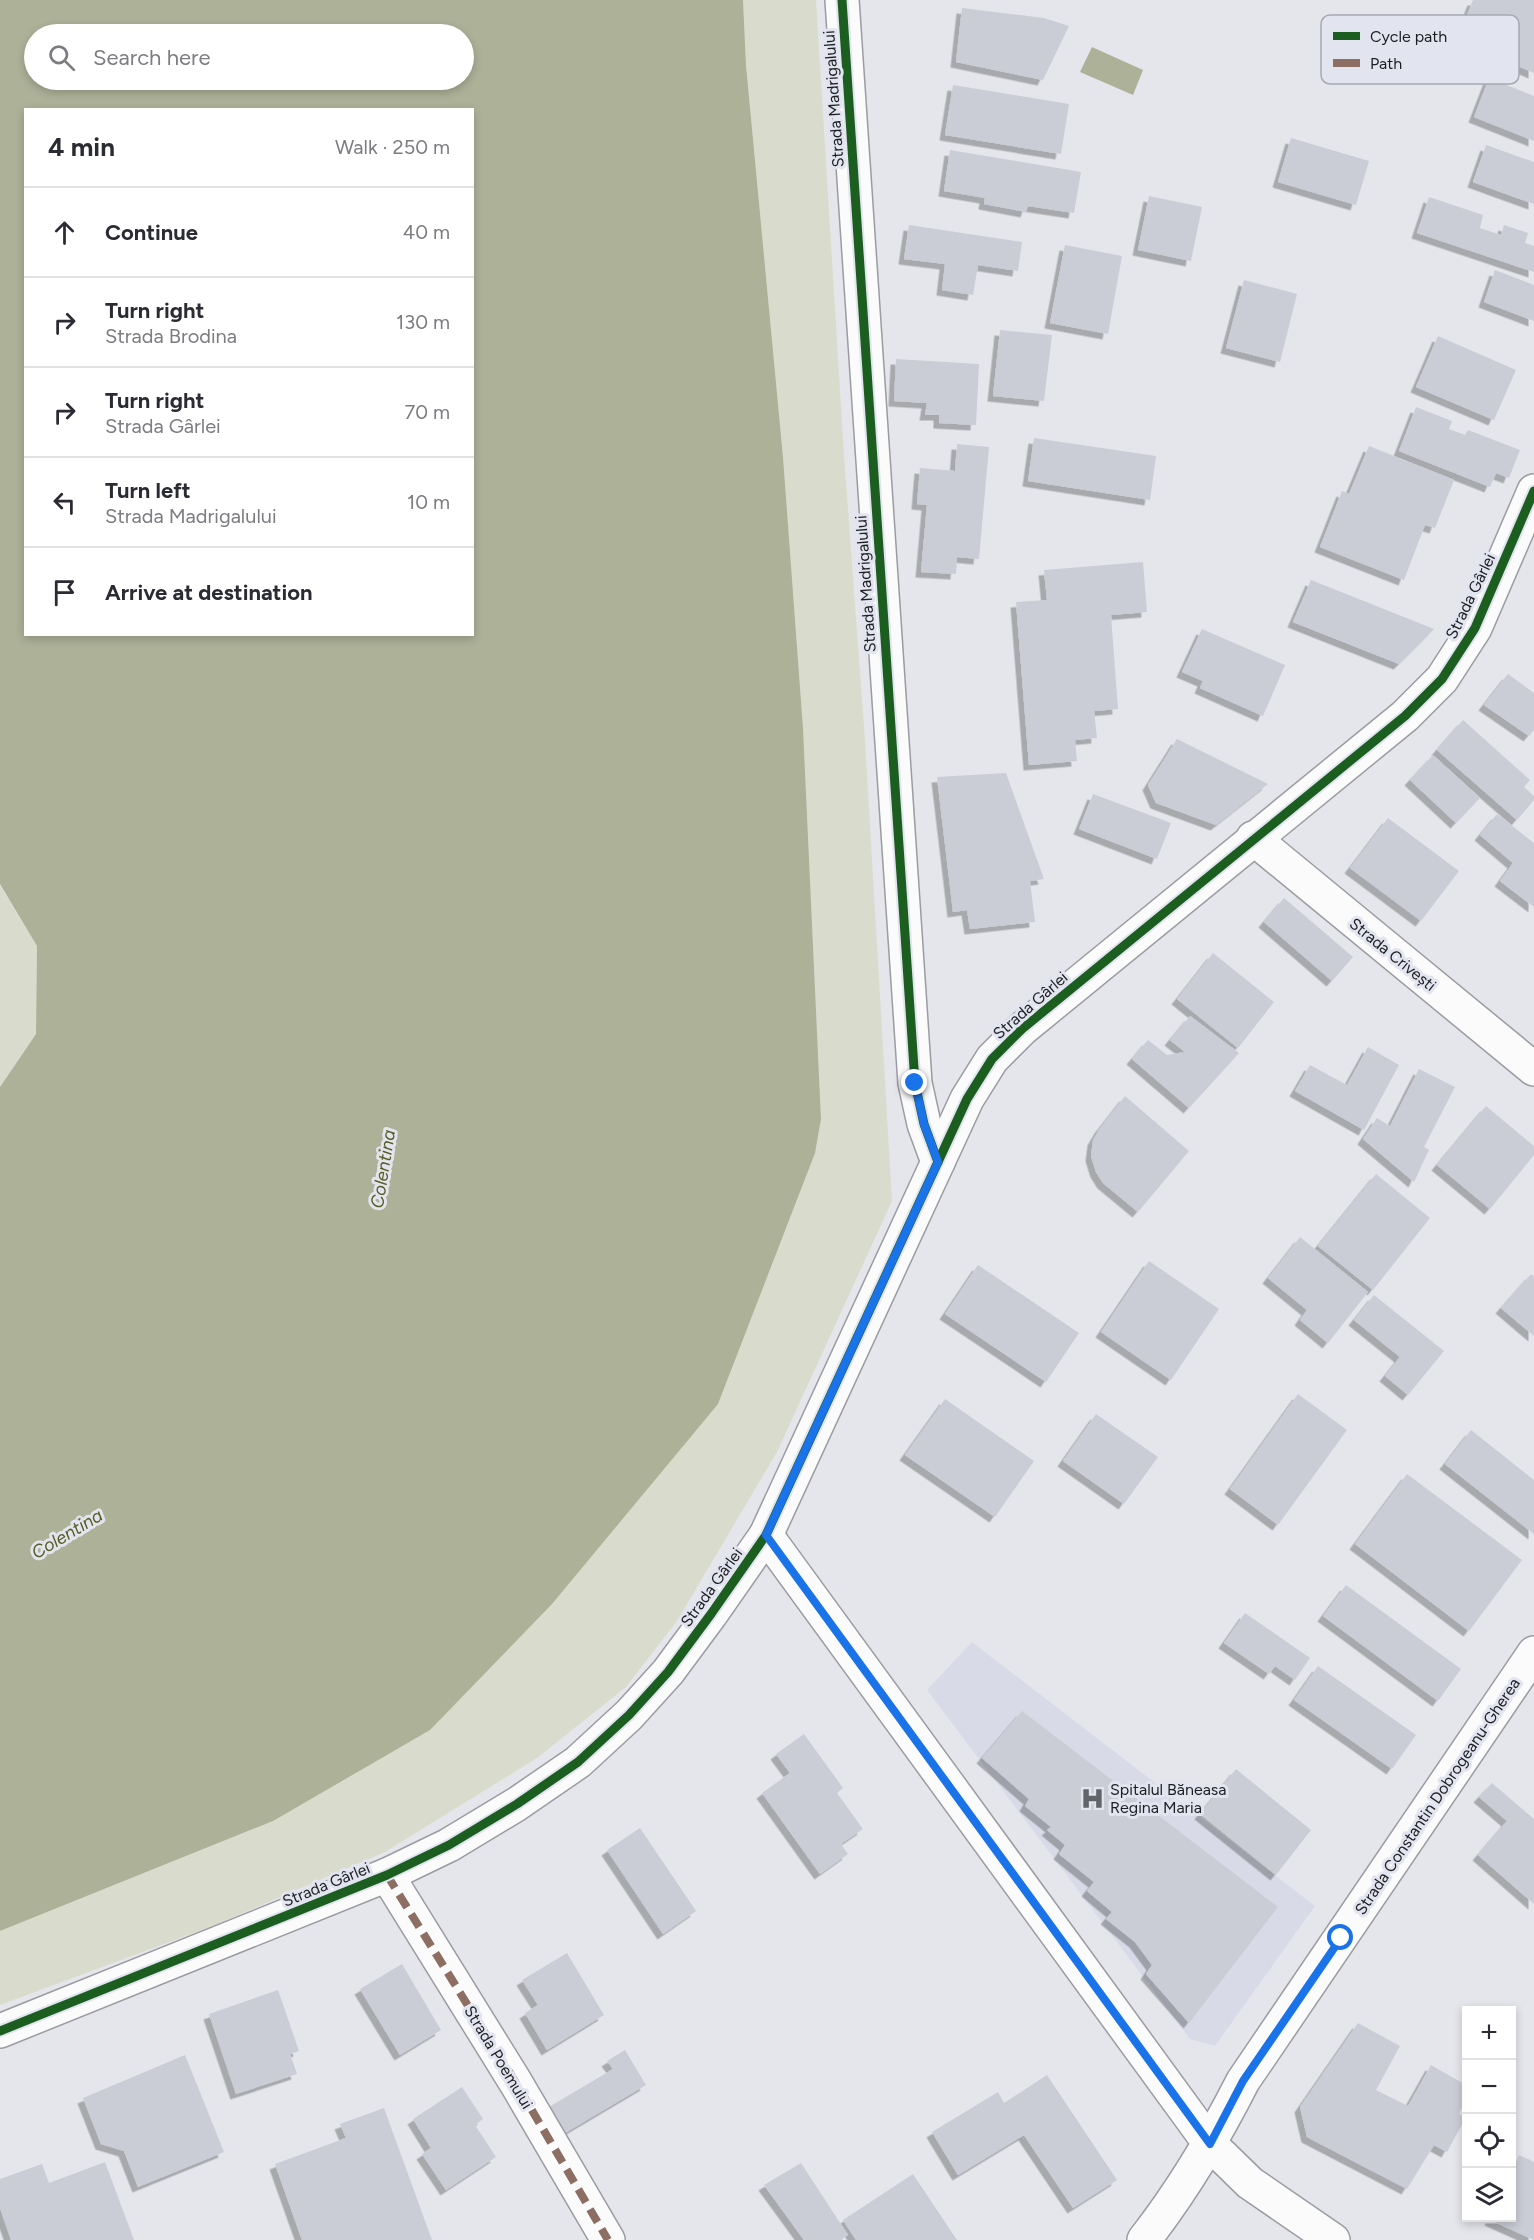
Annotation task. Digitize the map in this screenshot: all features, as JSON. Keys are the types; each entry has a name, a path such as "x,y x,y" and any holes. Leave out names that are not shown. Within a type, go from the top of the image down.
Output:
{"street":[{"name":"Strada Madrigalului","path":"842,0 915,1083 924,1124 938,1162"},
{"name":"Strada Gârlei","path":"0,2031 387,1875 449,1845 507,1810 578,1762 629,1715 668,1672 766,1535 966,1100 992,1059 1022,1029 1405,716 1442,679 1475,628 1534,491"},
{"name":"Strada Crivești","path":"1253,838 1534,1069"},
{"path":"766,1535 1210,2144 1250,2183 1333,2240"},
{"name":"Strada Constantin Dobrogeanu-Gherea","path":"1144,2240 1178,2196 1210,2144 1243,2081 1534,1653"},
{"name":"Strada Poemului","path":"387,1875 516,2083 608,2240"}],"shaded area":[{"path":"743,0 816,0 844,455 865,740 892,1201 777,1452 677,1621 626,1687 537,1758 385,1852 215,1925 0,2005 0,1931 273,1821 821,1119 803,728 783,457 746,65"},
{"path":"0,885 37,946 36,1034 0,1087"},
{"name":"Spitalul Băneasa Regina Maria","path":"972,1642 1315,1906 1215,2046 1190,2039 927,1690"}],"water":[{"name":"Colentina","path":"0,0 743,0 746,65 783,457 803,728 821,1119 815,1153 718,1404 552,1604 430,1730 273,1821 0,1931 0,1087 36,1034 37,946 0,884"},
{"path":"1092,47 1143,70 1133,95 1080,72"}],"building":[{"path":"1473,0 1534,0 1534,73 1519,67 1519,15 1467,15"},
{"path":"962,8 1044,18 1069,26 1043,80 956,62"},
{"path":"1487,84 1504,84 1534,96 1534,141 1474,117"},
{"path":"953,85 1069,104 1061,154 945,135"},
{"path":"1291,138 1369,161 1356,205 1278,182"},
{"path":"1486,145 1534,162 1534,204 1473,182"},
{"path":"950,150 1081,172 1074,213 1028,206 1026,212 984,204 985,198 944,191"},
{"path":"1149,196 1202,207 1191,261 1138,250"},
{"path":"1429,197 1483,215 1480,228 1501,235 1504,225 1528,233 1525,243 1534,246 1534,272 1417,233"},
{"path":"909,225 1022,242 1018,271 978,265 973,295 942,290 945,264 904,259"},
{"path":"1065,245 1122,256 1108,334 1050,323"},
{"path":"1495,270 1534,285 1534,321 1484,302"},
{"path":"1244,280 1297,294 1280,362 1226,348"},
{"path":"1000,330 1052,335 1044,401 993,396"},
{"path":"1438,336 1516,370 1494,420 1416,387"},
{"path":"896,359 979,364 976,425 939,423 939,415 925,415 927,403 894,401"},
{"path":"1416,407 1452,421 1449,429 1465,435 1468,430 1520,450 1509,478 1496,473 1490,487 1399,451"},
{"path":"1034,438 1156,456 1150,500 1028,481"},
{"path":"957,444 989,447 979,559 957,557 956,574 921,572 927,505 917,504 920,468 955,471"},
{"path":"1369,446 1454,480 1435,528 1425,525 1404,580 1320,547 1342,491 1349,494"},
{"path":"1143,562 1147,612 1111,615 1118,709 1094,711 1097,738 1075,740 1077,761 1029,765 1016,602 1047,600 1044,570"},
{"path":"1311,580 1434,629 1399,664 1293,622"},
{"path":"1202,629 1285,665 1263,716 1200,688 1203,681 1182,672"},
{"path":"1508,674 1534,693 1534,730 1529,736 1484,705"},
{"path":"1463,720 1530,780 1524,787 1534,796 1534,800 1517,820 1437,750"},
{"path":"1177,739 1268,784 1216,825 1156,803 1148,785"},
{"path":"1433,755 1480,798 1456,823 1410,780"},
{"path":"1006,773 1044,879 1030,881 1035,922 970,929 967,910 953,912 937,777"},
{"path":"1093,794 1171,823 1157,859 1079,829"},
{"path":"1497,814 1534,843 1534,907 1500,881 1513,863 1480,835"},
{"path":"1388,818 1459,871 1421,921 1350,868"},
{"path":"1284,898 1353,957 1332,981 1264,922"},
{"path":"1213,953 1274,1002 1238,1048 1177,999"},
{"path":"1190,1016 1239,1053 1189,1108 1132,1059 1148,1040 1167,1055 1185,1052 1170,1040"},
{"path":"1368,1047 1399,1065 1364,1130 1295,1091 1310,1065 1347,1085"},
{"path":"1419,1069 1455,1087 1424,1147 1429,1150 1414,1182 1363,1139 1377,1118 1390,1126"},
{"path":"1125,1096 1189,1151 1138,1212 1103,1183 1096,1172 1091,1156 1093,1140"},
{"path":"1486,1106 1534,1146 1534,1155 1490,1209 1437,1165"},
{"path":"1376,1174 1430,1218 1373,1290 1318,1246"},
{"path":"1300,1237 1368,1292 1328,1343 1300,1320 1307,1310 1268,1278"},
{"path":"1149,1261 1219,1309 1171,1380 1101,1332"},
{"path":"978,1265 1079,1333 1046,1382 945,1314"},
{"path":"1531,1274 1534,1277 1534,1336 1501,1308"},
{"path":"1374,1295 1444,1351 1408,1395 1385,1376 1400,1357 1354,1320"},
{"path":"1298,1394 1347,1430 1278,1525 1230,1489"},
{"path":"945,1399 1034,1461 995,1517 905,1455"},
{"path":"1096,1414 1158,1457 1124,1504 1063,1461"},
{"path":"1471,1430 1534,1480 1534,1534 1445,1464"},
{"path":"1407,1474 1522,1560 1469,1631 1355,1544"},
{"path":"1346,1585 1461,1669 1438,1701 1323,1616"},
{"path":"1245,1613 1310,1658 1295,1680 1275,1666 1269,1674 1224,1643"},
{"path":"1318,1666 1416,1735 1392,1769 1294,1700"},
{"name":"Spitalul Băneasa Regina Maria","path":"1022,1711 1278,1907 1189,2023 1146,1974 1152,1965 1135,1942 1106,1919 1112,1912 1087,1891 1094,1882 1059,1854 1065,1845 1047,1830 1051,1827 1025,1806 1029,1799 982,1758"},
{"path":"804,1734 843,1788 837,1793 863,1829 841,1844 848,1854 820,1874 762,1793 790,1773 776,1754"},
{"path":"1236,1769 1311,1830 1276,1875 1200,1814"},
{"path":"1492,1783 1534,1819 1534,1904 1478,1855 1507,1821 1479,1797"},
{"path":"640,1828 696,1911 663,1934 607,1850"},
{"path":"567,1953 604,2015 547,2050 525,2013 538,2005 522,1980"},
{"path":"402,1964 441,2030 400,2055 360,1989"},
{"path":"278,1990 299,2051 290,2054 297,2074 236,2094 209,2014"},
{"path":"1358,2023 1400,2046 1376,2090 1408,2106 1431,2065 1462,2083 1462,2108 1459,2114 1462,2115 1462,2124 1447,2152 1434,2145 1407,2189 1307,2137 1300,2107"},
{"path":"625,2050 646,2085 565,2133 549,2107 613,2069 607,2061"},
{"path":"185,2055 224,2152 138,2187 124,2151 101,2144 83,2098"},
{"path":"1047,2075 1117,2180 1073,2208 1024,2135 958,2175 932,2132 998,2092 1004,2103"},
{"path":"462,2087 483,2119 475,2125 496,2157 446,2190 422,2154 431,2148 413,2119"},
{"path":"384,2108 432,2240 302,2240 275,2164 346,2138 340,2124"},
{"path":"1519,2155 1534,2162 1534,2240 1494,2222 1516,2222 1516,2162"},
{"path":"105,2162 134,2240 11,2240 0,2208 0,2179 42,2164 49,2183"},
{"path":"801,2163 848,2235 840,2240 804,2240 764,2185"},
{"path":"913,2174 957,2240 856,2240 843,2220"}],"marked path":[{"path":"387,1875 516,2083 608,2240"}],"cycle path":[{"path":"842,0 915,1083 924,1124 938,1162"},
{"path":"0,2031 387,1875 449,1845 517,1804 578,1762 629,1715 668,1672 766,1535 967,1099 992,1059 1022,1029 1405,716 1442,679 1475,628 1534,491"}],"place":[{"name":"Spitalul Băneasa Regina Maria","path":"1092,1798"}],"route":[{"path":"915,1083 924,1124 938,1162 766,1535 1210,2144 1243,2081 1341,1938"}]}
